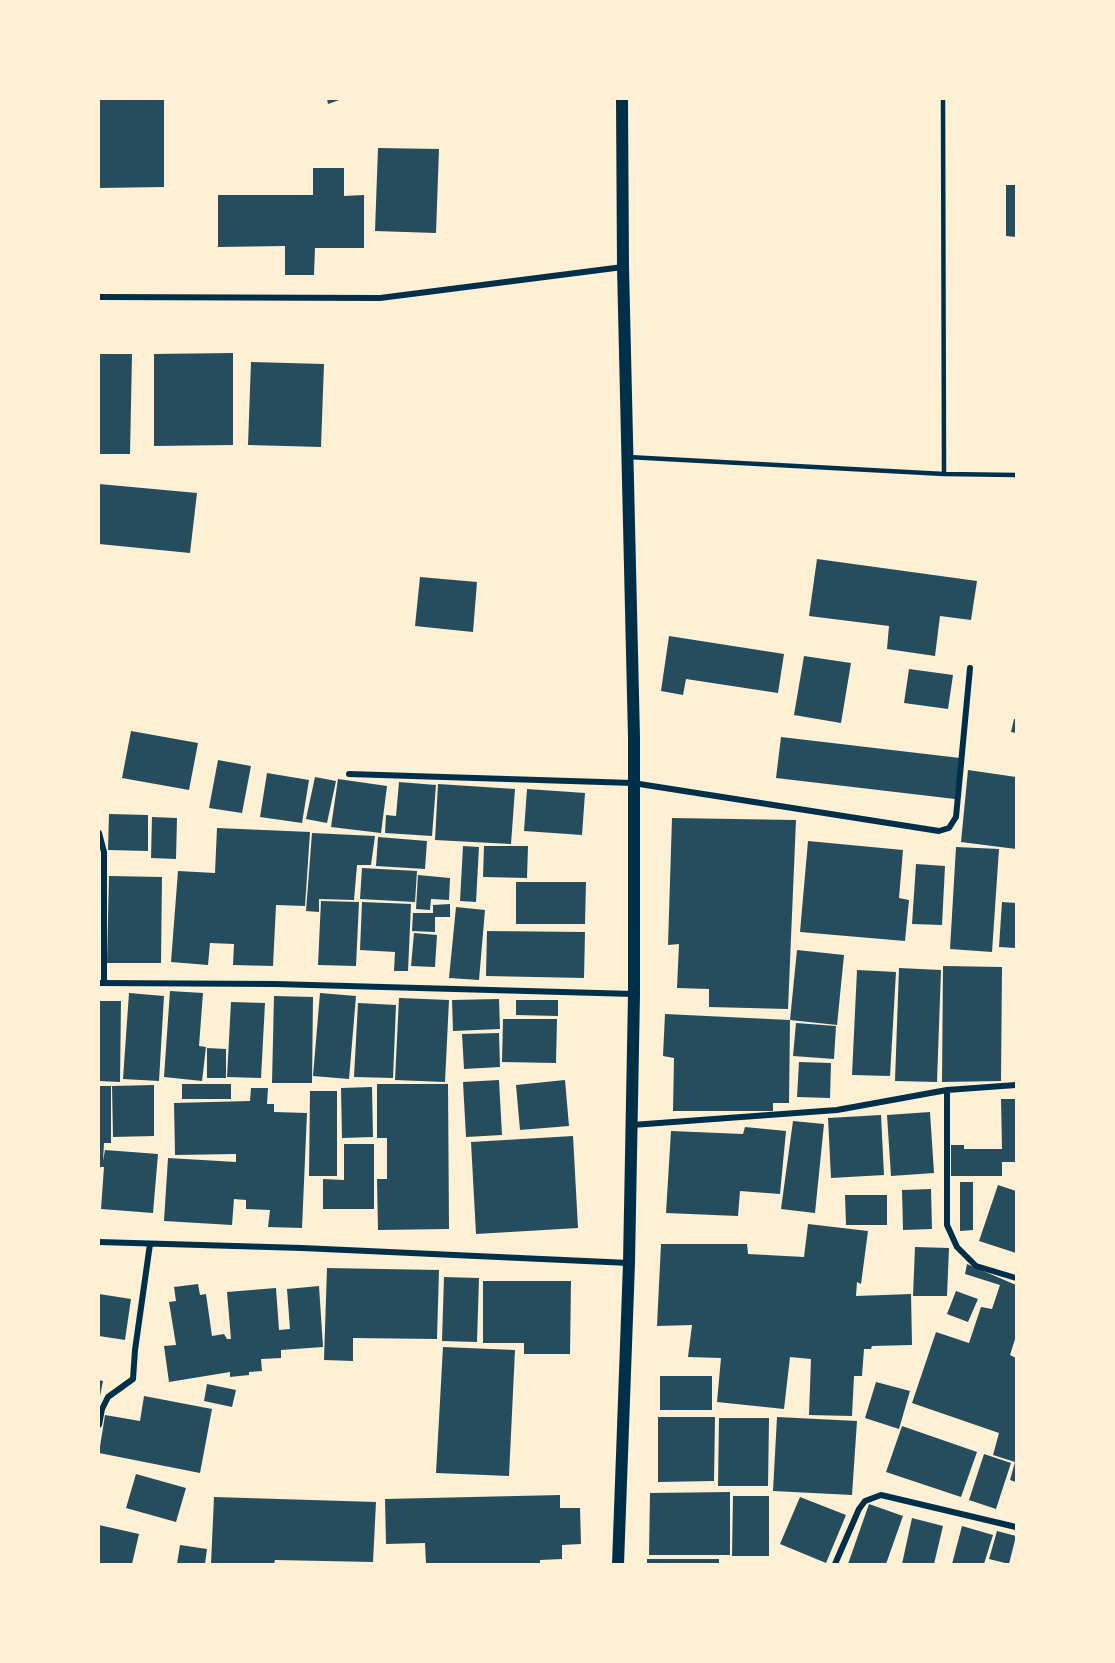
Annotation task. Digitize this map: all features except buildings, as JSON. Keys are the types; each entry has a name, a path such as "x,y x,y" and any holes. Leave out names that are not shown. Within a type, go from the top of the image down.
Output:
{"main road":[{"path":"618,1564 629,1263 633,994 633,783 622,99"}],"street":[{"path":"99,297 380,298 623,267"},
{"path":"349,774 633,783 939,831 950,828 956,817 970,668"},
{"path":"99,833 104,852 101,983 275,984 633,994"},
{"path":"632,1125 837,1110 947,1090 1016,1085"},
{"path":"947,1090 947,1225 957,1247 976,1266 1016,1278"},
{"path":"99,1242 302,1248 629,1263"},
{"path":"99,1425 102,1408 108,1397 133,1379 150,1244"},
{"path":"835,1564 865,1501 881,1495 1016,1527"}],"lane":[{"path":"943,99 944,474"},
{"path":"628,457 944,474 1016,475"}]}
